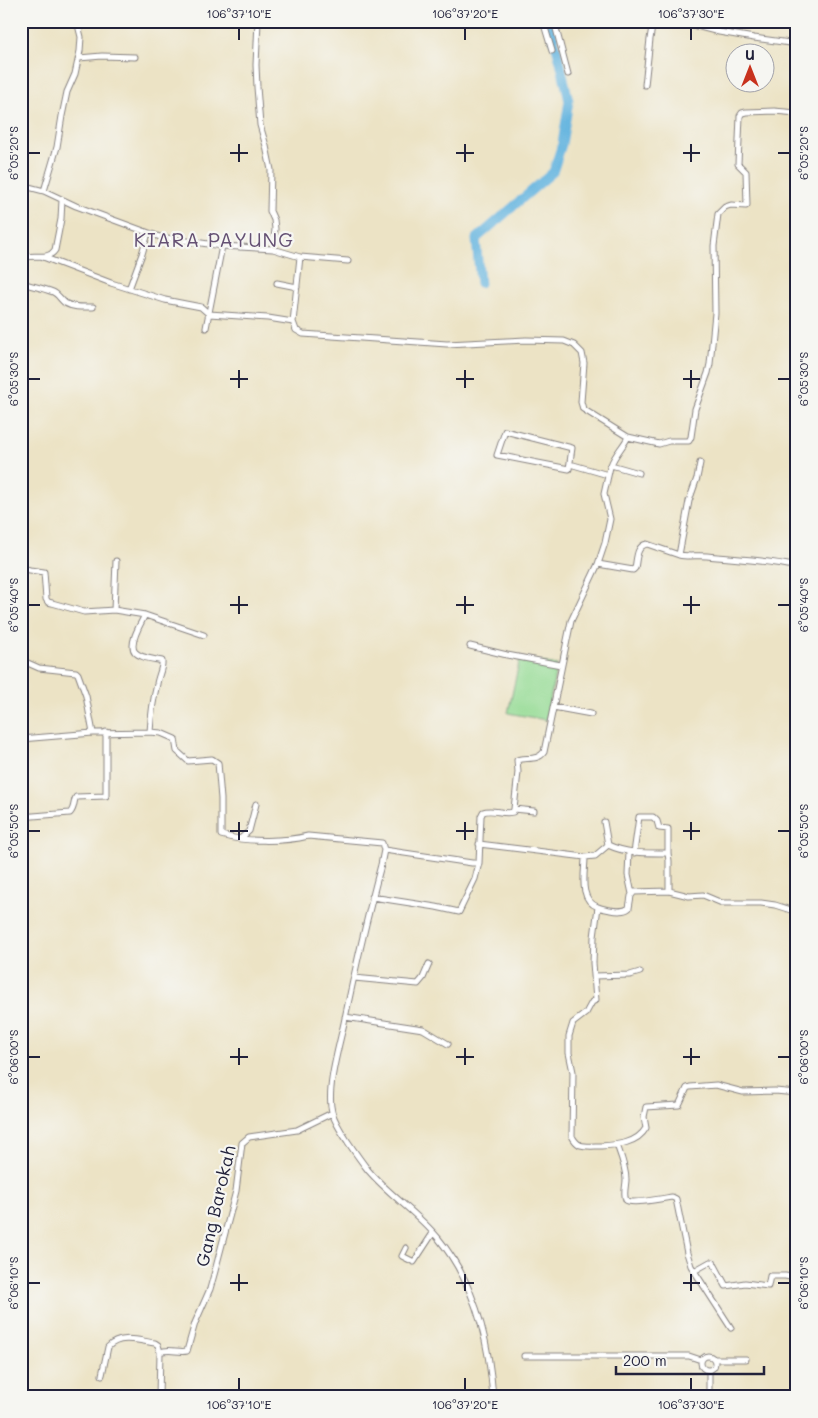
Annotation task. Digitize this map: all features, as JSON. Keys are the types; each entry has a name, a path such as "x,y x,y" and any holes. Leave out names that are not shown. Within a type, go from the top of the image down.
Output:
{"street":[{"path":"44,191 58,147 62,116 79,58 81,37 78,21"},
{"path":"258,21 257,87 260,125 270,170 270,211 276,229 273,249"},
{"path":"543,21 552,51"},
{"path":"554,21 568,74"},
{"path":"645,85 653,21"},
{"path":"677,21 719,32 797,44"},
{"path":"79,58 102,56 135,58"},
{"path":"300,257 293,322 299,333 446,344 515,340 564,341 574,345 582,353 584,363 581,402 583,409 628,437 659,444 669,441 689,441 691,438 694,409 710,364 715,313 714,246 718,214 725,207 747,205 746,172 738,164 740,116 746,112 797,113"},
{"path":"21,185 44,191 62,200 160,237 222,246 273,249 300,257 348,261"},
{"path":"43,257 52,254 55,250 61,219 62,200"},
{"path":"129,289 148,233"},
{"path":"206,328 222,246"},
{"path":"21,259 26,256 43,257 129,289 165,300 201,307 209,314 268,318 293,322"},
{"path":"277,282 297,286"},
{"path":"21,283 54,292 60,296 63,302 72,306 93,307"},
{"path":"505,431 572,448 570,464 569,469 497,455 505,431"},
{"path":"455,920 475,879 479,863 480,816 482,812 511,813 514,809 518,772 517,760 537,758 542,756 544,752 570,621 598,564 605,543 610,519 604,494 608,475 614,457 628,437"},
{"path":"679,554 689,501 698,478 700,463"},
{"path":"570,464 608,475"},
{"path":"611,465 639,473"},
{"path":"598,564 633,570 636,568 640,548 642,545 647,544 686,556 706,556 797,567"},
{"path":"114,610 116,562"},
{"path":"21,568 44,572 48,602 84,612 114,610 145,615 204,635"},
{"path":"145,615 133,640 132,647 134,652 162,661 163,664 157,680 151,711 150,732"},
{"path":"470,646 561,665"},
{"path":"21,660 39,668 76,672 78,674 86,696 93,733"},
{"path":"553,707 590,714"},
{"path":"21,817 70,813 74,807 76,797 106,796 106,732"},
{"path":"21,739 106,732 162,732 175,739 178,751 188,761 212,759 218,763 221,799 220,833 240,839 296,839 308,836 380,843 383,845 384,850 345,1016 331,1087 330,1102 332,1113 339,1128 369,1171 438,1238 458,1266 475,1304 487,1350 493,1397"},
{"path":"240,839 249,830 256,804"},
{"path":"514,809 534,811"},
{"path":"585,857 584,892 589,900 598,907 616,911 629,910 632,894 628,875 639,817 653,817 658,821 659,828 668,829 669,891"},
{"path":"604,822 608,845"},
{"path":"479,844 585,857 595,856 608,845"},
{"path":"608,845 622,851 668,853"},
{"path":"384,850 479,863"},
{"path":"632,894 634,892 669,891 689,896 703,896 722,902 761,903 797,912"},
{"path":"372,897 459,912"},
{"path":"598,907 594,937 596,1000 592,1002 586,1013 573,1023 570,1036 573,1072 572,1136 575,1142 579,1145 590,1146 617,1145 636,1139 645,1131 644,1117 646,1107 679,1105 687,1088 690,1086 716,1085 743,1092 775,1091 797,1093"},
{"path":"354,978 418,984 429,964"},
{"path":"594,976 630,975 640,972"},
{"path":"345,1016 423,1029 448,1044"},
{"name":"Gang Barokah","path":"160,1352 188,1351 194,1323 210,1289 236,1191 242,1143 249,1137 297,1130 332,1113"},
{"path":"617,1145 626,1179 626,1200 636,1202 676,1198 687,1253 694,1271 731,1328"},
{"path":"406,1248 402,1256 415,1262 433,1233"},
{"path":"694,1271 713,1262 726,1286 745,1283 768,1286 770,1276 797,1278"},
{"path":"102,1375 108,1347 116,1341 127,1339 155,1343 158,1345 160,1352 159,1397"},
{"path":"524,1356 689,1356 701,1360"},
{"path":"701,1360 705,1356 711,1356 715,1359 746,1359"},
{"path":"709,1371 714,1369 715,1359"},
{"path":"701,1360 701,1365 709,1371"},
{"path":"709,1371 709,1397"}],"green space":[{"path":"520,658 557,665 546,720 508,713"}],"waterway":[{"path":"480,283 476,239 553,172 562,144 569,101 549,21"}],"district":[{"name":"KIARA PAYUNG","path":"214,240"}]}
